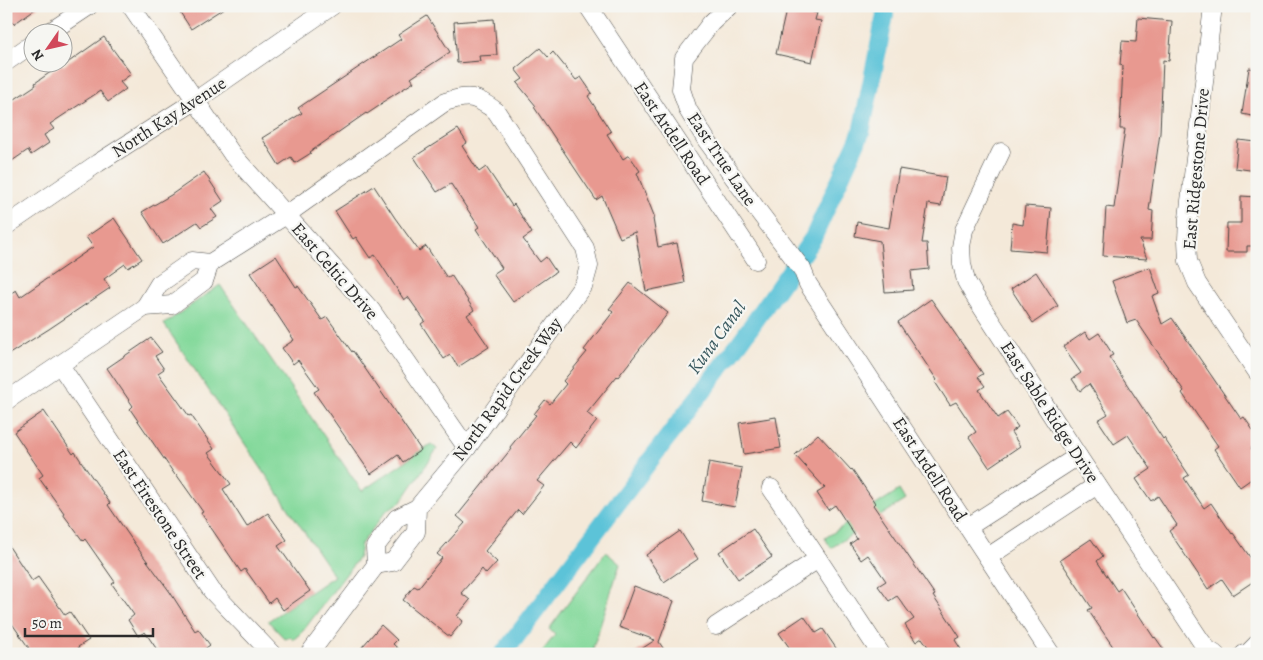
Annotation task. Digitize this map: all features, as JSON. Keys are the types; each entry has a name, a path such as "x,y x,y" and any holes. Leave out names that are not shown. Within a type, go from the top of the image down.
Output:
{"street":[{"path":"65,22 89,6"},
{"name":"East Celtic Drive","path":"131,6 232,154 372,310 466,448"},
{"name":"North Kay Avenue","path":"6,226 98,163 195,101 332,6"},
{"name":"East Ardell Road","path":"588,6 756,260"},
{"name":"East True Lane","path":"729,6 711,23 684,58 681,89 688,110 708,141 790,252 805,276"},
{"name":"East Ridgestone Drive","path":"1213,6 1188,218 1188,261 1197,283 1257,372"},
{"path":"6,62 22,51"},
{"name":"North Rapid Creek Way","path":"286,215 445,102 461,97 473,98 496,111 584,248 589,266 584,284 466,448 417,508 397,518 375,547 376,565 309,654"},
{"name":"East Sable Ridge Drive","path":"1001,152 964,230 961,247 966,281 1078,456 1201,641 1207,649 1215,654"},
{"path":"6,401 144,307 160,284 192,261 210,263 286,215"},
{"path":"144,307 172,305 204,281 210,263"},
{"name":"East Ardell Road","path":"805,276 1051,654"},
{"name":"East Firestone Street","path":"60,365 212,591 272,654"},
{"path":"968,528 1078,456"},
{"path":"988,557 1097,485"},
{"path":"772,488 882,654"},
{"path":"376,565 393,562 416,532 417,508"},
{"path":"716,626 818,559"},
{"path":"1244,654 1248,653 1257,644"}],"green space":[{"path":"220,285 362,491 431,444 437,449 401,502 387,510 361,544 359,557 303,631 293,640 291,637 285,639 268,621 334,576 164,324"},
{"path":"899,490 905,500 831,548 825,538"},
{"path":"606,552 620,564 593,648 596,654 540,654 555,635 549,629"}],"building":[{"path":"6,6 39,6 14,24 6,13"},
{"path":"176,6 227,6 191,29"},
{"path":"787,6 817,13 815,20 821,21 812,62 776,54"},
{"path":"427,16 450,52 411,78 414,82 366,113 311,153 295,163 291,157 279,165 262,138 302,113 298,108 401,39 398,35"},
{"path":"1138,18 1172,21 1169,61 1163,60 1160,133 1149,210 1153,211 1151,240 1140,240 1147,259 1103,256 1106,207 1114,208 1125,129 1120,129 1123,66 1120,65 1122,41 1136,42"},
{"path":"494,19 497,55 479,56 480,61 457,63 454,22"},
{"path":"104,37 131,74 120,82 126,89 108,102 100,91 50,124 54,129 44,135 49,143 31,155 28,150 6,165 6,105 36,85 35,83 51,72 72,72 72,60"},
{"path":"540,48 548,57 553,52 576,80 581,77 592,93 588,96 611,132 607,134 623,159 629,155 640,171 637,173 655,218 653,219 658,247 677,243 685,283 646,291 635,232 620,238 602,196 596,200 534,107 536,106 517,83 523,79 515,69"},
{"path":"1249,68 1257,69 1257,117 1242,114"},
{"path":"458,129 467,143 462,146 479,172 486,167 512,206 514,204 532,233 523,239 540,262 546,257 556,272 513,302 493,274 502,268 476,229 479,227 451,184 437,192 414,157"},
{"path":"1238,140 1257,142 1257,171 1235,168"},
{"path":"899,169 946,177 941,206 928,204 922,243 927,243 929,269 911,271 913,290 885,292 880,241 855,236 857,222 889,228"},
{"path":"204,172 223,201 211,209 217,217 201,227 197,222 163,244 142,212"},
{"path":"374,186 419,251 426,246 447,278 451,275 474,310 467,315 489,347 458,367 450,355 444,359 421,324 425,321 408,297 404,300 375,255 370,258 356,237 353,239 335,211"},
{"path":"1241,196 1257,197 1257,246 1247,246 1247,252 1226,252 1227,223 1241,223"},
{"path":"1025,206 1051,208 1047,252 1010,249 1012,223 1023,225"},
{"path":"114,218 142,259 128,268 125,264 104,279 110,288 6,356 6,296 16,290 20,297 93,247 86,237"},
{"path":"276,256 296,287 298,286 322,320 327,317 353,351 421,450 403,462 398,455 371,474 314,392 319,389 298,360 293,364 282,348 294,340 250,273"},
{"path":"1150,267 1159,293 1152,296 1162,324 1172,318 1241,419 1244,417 1257,436 1257,444 1251,448 1257,457 1257,475 1240,487 1214,449 1218,446 1182,393 1184,391 1136,320 1127,323 1112,281"},
{"path":"1036,272 1058,306 1033,323 1011,289"},
{"path":"630,283 668,313 587,413 597,421 576,448 570,442 537,481 544,486 522,514 518,510 485,551 497,562 486,574 482,569 461,593 470,600 457,616 463,621 450,637 403,600 414,586 418,588 442,558 437,554 465,523 457,516 511,449 510,447 536,415 534,414 545,400 550,404 566,384 563,381 587,352 584,350 613,312 609,309"},
{"path":"931,299 983,374 978,377 985,386 979,390 998,418 1007,412 1018,427 1011,432 1020,446 989,467 969,437 976,432 956,402 950,405 935,382 937,380 898,322"},
{"path":"1085,332 1090,339 1099,333 1113,355 1109,357 1189,475 1184,478 1204,508 1211,503 1257,567 1257,579 1233,595 1222,579 1208,589 1169,531 1177,525 1158,496 1151,501 1136,479 1151,469 1128,435 1114,444 1098,420 1108,414 1089,384 1080,391 1072,379 1081,373 1063,347"},
{"path":"151,338 162,352 155,356 164,369 158,373 189,416 191,415 214,449 208,453 231,484 223,489 247,527 268,513 287,540 278,546 310,591 283,610 275,598 269,603 245,569 241,572 201,513 203,512 130,409 133,406 107,368"},
{"path":"44,411 73,454 75,452 110,503 108,505 170,592 195,631 198,629 210,645 198,654 160,654 145,632 138,636 128,620 134,615 112,584 115,582 85,539 83,541 63,514 39,478 43,475 14,432"},
{"path":"776,417 781,448 744,454 739,423"},
{"path":"818,434 852,469 875,503 873,505 935,595 933,596 960,637 955,640 964,654 933,654 922,638 916,642 905,625 914,619 897,596 889,601 878,586 886,581 868,555 861,560 850,544 857,539 835,505 828,510 817,493 825,488 795,455"},
{"path":"709,462 742,468 735,507 702,501"},
{"path":"753,529 772,557 738,579 719,552"},
{"path":"680,531 698,559 664,582 646,555"},
{"path":"1091,539 1103,556 1097,561 1117,591 1121,588 1154,638 1167,654 1118,654 1088,610 1092,608 1060,560"},
{"path":"6,542 32,581 38,577 65,615 70,612 89,640 78,647 82,654 33,654 6,615"},
{"path":"634,586 674,601 659,642 667,654 634,654 655,640 619,627"},
{"path":"804,616 816,633 823,629 840,654 794,654 779,633"},
{"path":"381,625 397,640 393,644 404,654 356,654"}],"waterway":[{"name":"Kuna Canal","path":"503,654 743,338 813,238 861,133 885,15 884,6"}]}
